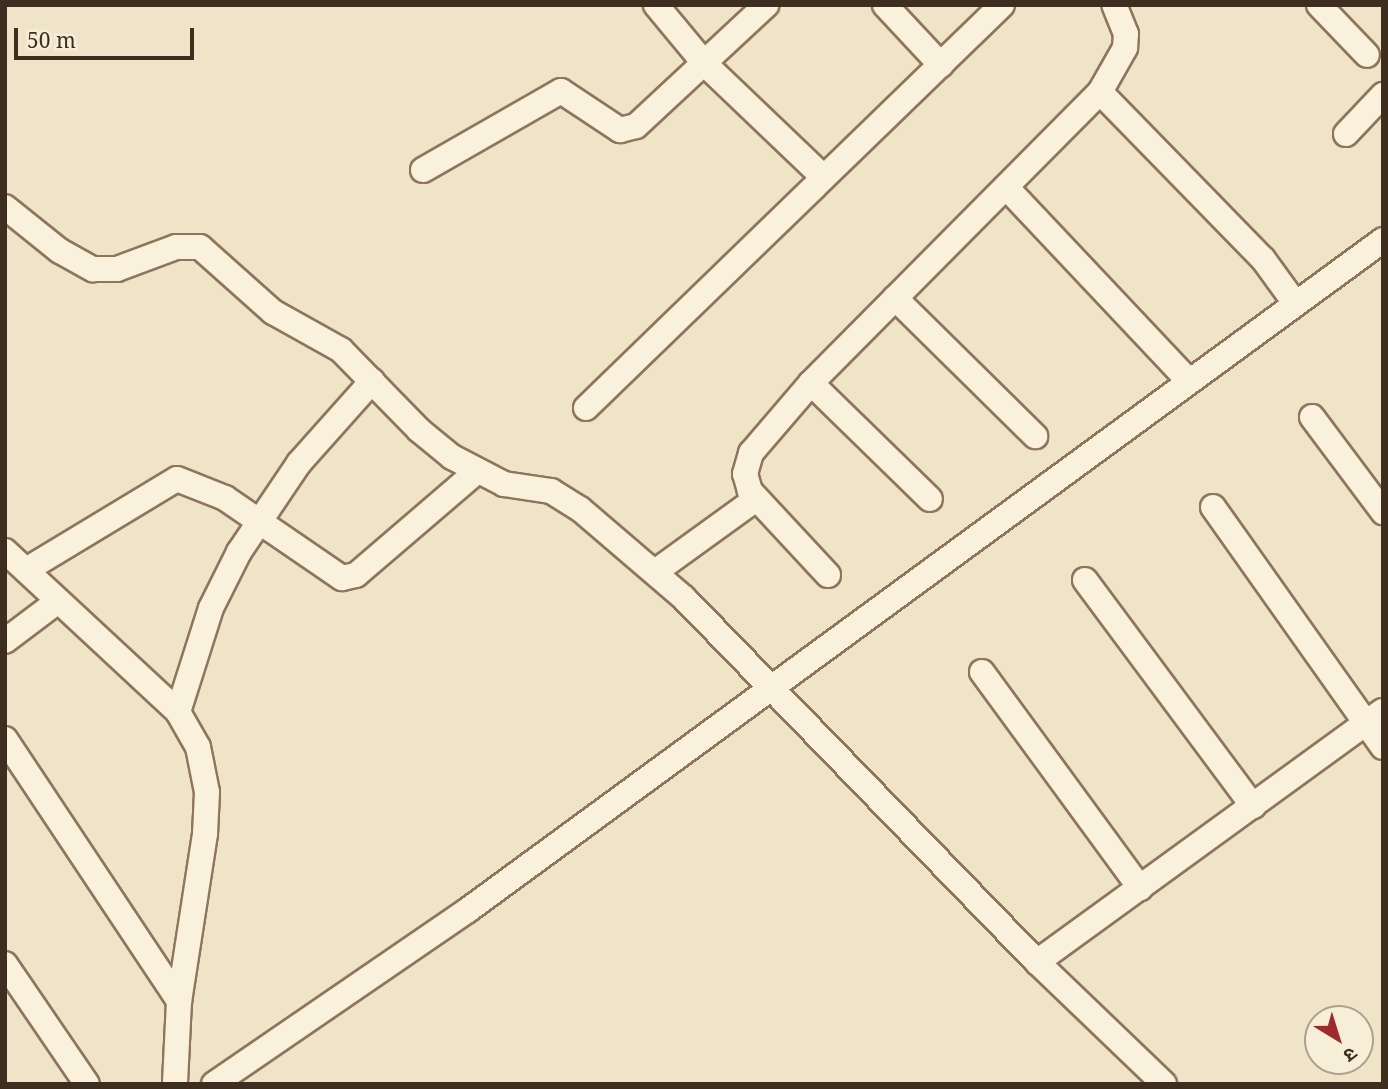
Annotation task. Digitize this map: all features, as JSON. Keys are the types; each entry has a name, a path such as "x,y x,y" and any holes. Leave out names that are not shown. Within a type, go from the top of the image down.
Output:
{"street":[{"path":"656,5 705,64 822,176"},
{"path":"423,170 561,91 610,125 627,130 705,64 766,5"},
{"path":"885,5 941,65"},
{"path":"586,408 822,176 1002,5"},
{"path":"828,575 756,499 745,474 751,453 811,383 1100,92 1125,48 1126,34 1114,5"},
{"path":"1319,5 1367,55"},
{"path":"1100,92 1263,259 1295,303"},
{"path":"1346,134 1383,95"},
{"path":"1006,187 1189,381"},
{"path":"5,207 60,251 93,269 117,269 176,247 200,247 254,297 341,350 419,430 476,471 511,486 544,489 561,496 655,572 1037,962 1164,1084"},
{"path":"214,1084 468,910 773,690 1383,240"},
{"path":"895,298 1035,436"},
{"path":"178,712 211,608 260,521 299,463 372,381"},
{"path":"811,383 930,499"},
{"path":"1312,418 1383,512"},
{"path":"26,570 177,479 225,498 342,579 356,575 476,471"},
{"path":"655,572 756,499"},
{"path":"1213,507 1374,717 1383,747"},
{"path":"5,551 178,712 198,747 207,792 180,1001 175,1084"},
{"path":"1085,580 1253,806"},
{"path":"5,641 58,601"},
{"path":"982,672 1140,888"},
{"path":"1037,962 1374,717"},
{"path":"5,739 180,1001"},
{"path":"5,964 87,1084"}]}
